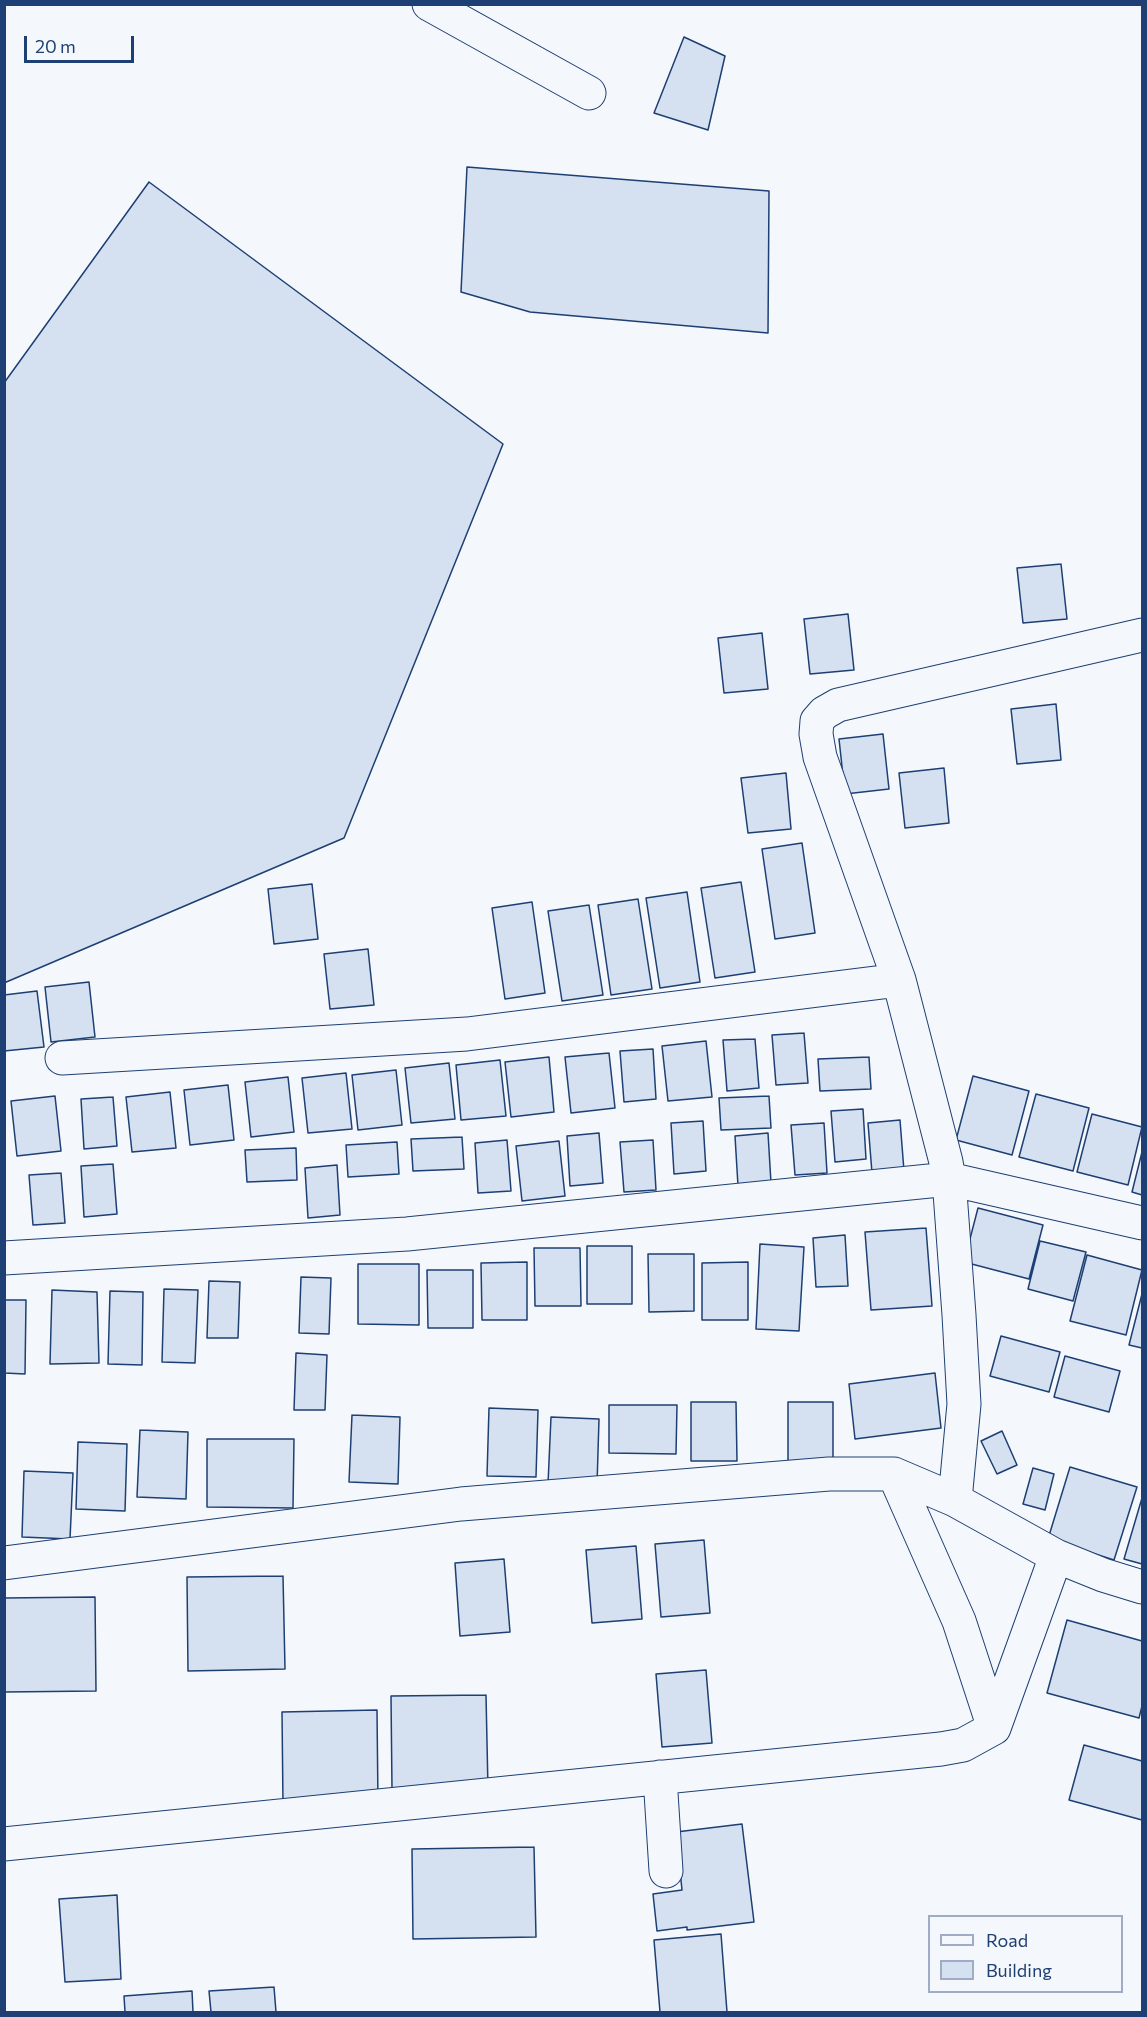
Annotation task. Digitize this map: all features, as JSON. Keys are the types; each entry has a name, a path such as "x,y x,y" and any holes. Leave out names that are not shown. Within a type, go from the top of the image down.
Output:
{"street":[{"path":"429,4 589,93"},
{"path":"955,1500 964,1404 960,1315 946,1162 899,980 820,757 816,734 817,721 824,713 838,705 1143,635"},
{"path":"62,1058 467,1034 899,980"},
{"path":"4,1258 407,1234 949,1179 1143,1223"},
{"path":"4,1563 461,1503 829,1474 894,1474 955,1500 1056,1556 1103,1575 1143,1587"},
{"path":"894,1474 960,1621 994,1728"},
{"path":"4,1844 963,1745 994,1728 1056,1556"},
{"path":"660,1777 666,1872"}],"building":[{"path":"684,37 725,56 708,130 654,113"},
{"path":"467,167 769,191 768,333 530,312 461,292"},
{"path":"149,182 503,444 344,838 4,983 4,383"},
{"path":"1061,564 1067,619 1023,623 1017,568"},
{"path":"848,614 854,670 810,674 804,619"},
{"path":"762,633 768,689 724,693 718,638"},
{"path":"1056,704 1061,760 1017,764 1011,709"},
{"path":"883,734 889,789 845,794 839,739"},
{"path":"944,768 949,823 905,828 899,773"},
{"path":"786,773 791,829 748,833 741,778"},
{"path":"802,843 815,933 775,939 762,849"},
{"path":"741,882 755,972 715,978 701,888"},
{"path":"312,884 318,939 274,944 268,889"},
{"path":"687,892 700,982 660,988 646,898"},
{"path":"638,899 652,989 611,995 598,905"},
{"path":"532,902 545,993 505,999 492,908"},
{"path":"589,905 603,995 562,1001 548,911"},
{"path":"368,949 374,1005 330,1009 324,954"},
{"path":"89,982 95,1037 51,1042 45,987"},
{"path":"37,991 44,1047 4,1051 4,995"},
{"path":"804,1033 808,1083 776,1085 772,1035"},
{"path":"755,1039 759,1088 727,1091 723,1040"},
{"path":"706,1041 712,1097 668,1101 662,1046"},
{"path":"653,1049 656,1099 624,1102 620,1051"},
{"path":"609,1053 615,1108 571,1113 565,1057"},
{"path":"549,1057 554,1112 511,1117 505,1062"},
{"path":"869,1057 871,1089 820,1091 818,1059"},
{"path":"500,1060 506,1116 461,1120 456,1065"},
{"path":"449,1063 455,1119 411,1123 405,1068"},
{"path":"396,1070 402,1125 358,1130 352,1075"},
{"path":"346,1073 352,1129 308,1133 302,1078"},
{"path":"973,1076 1029,1091 1012,1155 956,1140"},
{"path":"288,1077 294,1132 251,1137 245,1082"},
{"path":"228,1085 234,1140 190,1145 184,1090"},
{"path":"170,1092 176,1148 132,1152 126,1097"},
{"path":"1036,1094 1089,1108 1073,1171 1019,1157"},
{"path":"55,1096 61,1151 17,1156 11,1101"},
{"path":"769,1096 771,1128 721,1130 719,1098"},
{"path":"113,1097 117,1146 84,1149 81,1099"},
{"path":"863,1109 866,1159 835,1162 831,1111"},
{"path":"1092,1114 1142,1127 1128,1185 1077,1172"},
{"path":"900,1120 904,1171 872,1173 868,1123"},
{"path":"703,1121 706,1171 674,1174 671,1123"},
{"path":"824,1123 827,1173 795,1175 791,1125"},
{"path":"599,1133 603,1183 570,1186 567,1136"},
{"path":"768,1133 771,1183 738,1186 735,1136"},
{"path":"462,1137 464,1169 413,1171 411,1139"},
{"path":"507,1140 511,1191 478,1193 475,1143"},
{"path":"653,1140 656,1190 624,1192 620,1142"},
{"path":"559,1141 565,1196 522,1201 516,1146"},
{"path":"397,1142 399,1174 348,1177 346,1145"},
{"path":"296,1148 297,1180 247,1182 245,1150"},
{"path":"1142,1152 1142,1195 1132,1192"},
{"path":"113,1164 117,1214 84,1217 81,1166"},
{"path":"337,1165 340,1215 308,1218 305,1168"},
{"path":"61,1173 65,1223 33,1225 29,1175"},
{"path":"978,1208 1043,1225 1029,1279 964,1262"},
{"path":"926,1228 932,1306 871,1310 865,1232"},
{"path":"845,1235 848,1286 816,1287 813,1238"},
{"path":"1040,1241 1086,1252 1073,1301 1028,1289"},
{"path":"760,1244 804,1247 799,1331 756,1329"},
{"path":"587,1246 632,1246 632,1304 587,1304"},
{"path":"534,1248 580,1248 581,1306 535,1306"},
{"path":"648,1254 694,1254 694,1311 649,1312"},
{"path":"1087,1255 1142,1270 1126,1335 1070,1321"},
{"path":"527,1262 527,1320 482,1320 481,1263"},
{"path":"748,1262 748,1320 702,1320 702,1263"},
{"path":"358,1264 419,1264 419,1325 358,1324"},
{"path":"427,1270 473,1270 473,1328 428,1328"},
{"path":"301,1277 331,1278 329,1334 299,1333"},
{"path":"209,1281 240,1282 238,1338 207,1338"},
{"path":"164,1289 198,1290 195,1363 162,1362"},
{"path":"52,1290 97,1292 99,1363 50,1364"},
{"path":"110,1291 143,1292 142,1365 108,1364"},
{"path":"1142,1294 1142,1348 1129,1345"},
{"path":"4,1300 26,1300 25,1374 4,1373"},
{"path":"1001,1336 1060,1352 1049,1392 990,1376"},
{"path":"296,1353 327,1355 325,1410 294,1410"},
{"path":"1065,1356 1120,1371 1109,1412 1054,1397"},
{"path":"935,1373 941,1428 855,1439 849,1384"},
{"path":"691,1402 736,1402 737,1461 691,1461"},
{"path":"788,1402 833,1402 833,1461 788,1461"},
{"path":"609,1405 677,1405 676,1454 609,1453"},
{"path":"489,1408 538,1410 536,1477 487,1476"},
{"path":"352,1415 400,1417 398,1484 349,1482"},
{"path":"551,1417 599,1419 597,1485 548,1484"},
{"path":"140,1430 188,1432 186,1499 137,1497"},
{"path":"1002,1431 1017,1465 997,1474 981,1441"},
{"path":"207,1439 294,1439 293,1508 207,1507"},
{"path":"78,1442 127,1444 125,1511 76,1509"},
{"path":"1070,1467 1137,1487 1114,1560 1048,1539"},
{"path":"1033,1468 1054,1474 1045,1510 1023,1504"},
{"path":"24,1471 73,1473 70,1539 22,1537"},
{"path":"1142,1498 1142,1564 1124,1559"},
{"path":"704,1540 710,1613 661,1617 655,1544"},
{"path":"636,1546 642,1619 592,1623 586,1550"},
{"path":"504,1559 510,1632 460,1636 455,1563"},
{"path":"283,1576 285,1669 188,1671 187,1577"},
{"path":"95,1597 96,1691 4,1692 4,1598"},
{"path":"1067,1620 1142,1641 1142,1706 1139,1718 1047,1693"},
{"path":"706,1670 712,1743 662,1747 656,1674"},
{"path":"486,1695 488,1789 392,1790 391,1696"},
{"path":"377,1710 378,1804 283,1805 282,1712"},
{"path":"1084,1745 1142,1761 1142,1820 1069,1800"},
{"path":"742,1824 754,1922 657,1931 653,1894 682,1890 676,1832"},
{"path":"534,1847 536,1937 413,1939 412,1849"},
{"path":"117,1895 121,1979 65,1982 59,1899"},
{"path":"721,1934 727,2012 660,2012 654,1940"},
{"path":"274,1987 276,2012 211,2012 209,1991"},
{"path":"192,1991 193,2012 125,2012 124,1996"}]}
